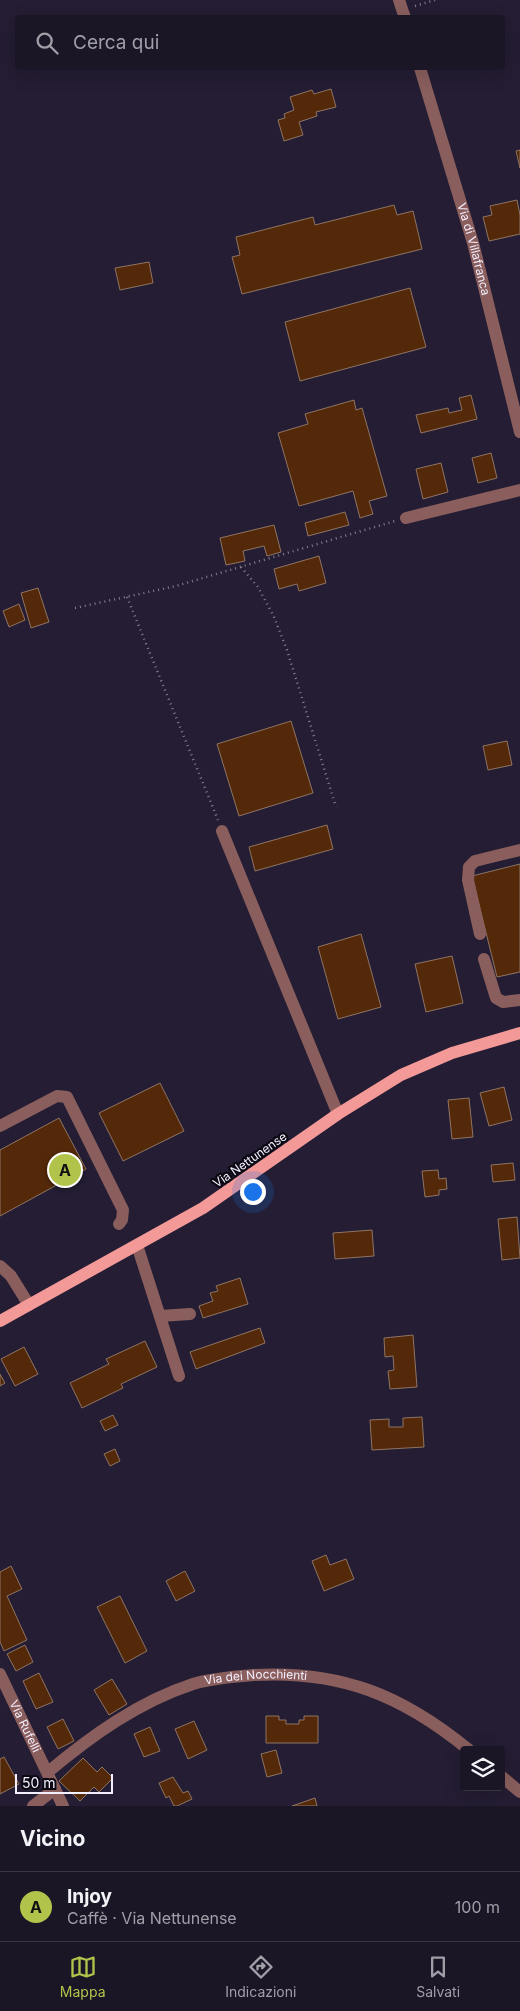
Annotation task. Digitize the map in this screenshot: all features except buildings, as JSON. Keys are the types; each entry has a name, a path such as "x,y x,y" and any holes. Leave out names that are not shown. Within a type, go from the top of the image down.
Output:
{"main road":[{"name":"Via Nettunense","path":"0,1321 215,1201 378,1088 416,1068 460,1051 520,1033"}],"street":[{"name":"Via di Villafranca","path":"421,70 472,243 520,432"},
{"path":"406,518 520,490"},
{"path":"222,831 338,1114"},
{"path":"480,934 468,880 469,866 475,861 520,850"},
{"path":"484,959 496,998 503,1002 520,1000"},
{"path":"0,1126 57,1096 67,1097 123,1210 122,1220 119,1224"},
{"path":"137,1245 179,1376"},
{"path":"0,1266 11,1276 29,1305"},
{"path":"160,1316 190,1314"},
{"name":"Via Rufelli","path":"0,1674 63,1806"},
{"name":"Via dei Nocchienti","path":"48,1772 92,1736 167,1694 201,1682 262,1675 314,1676 376,1692 421,1714 464,1746"},
{"path":"505,1779 520,1792"},
{"path":"33,1806 56,1789"}],"path":[{"path":"402,9 435,0"},
{"path":"75,608 127,597 240,568 406,518"},
{"path":"240,568 258,587 274,616 287,650 336,807"},
{"path":"127,597 222,831"}],"place":[{"name":"Injoy","path":"65,1170"}]}
